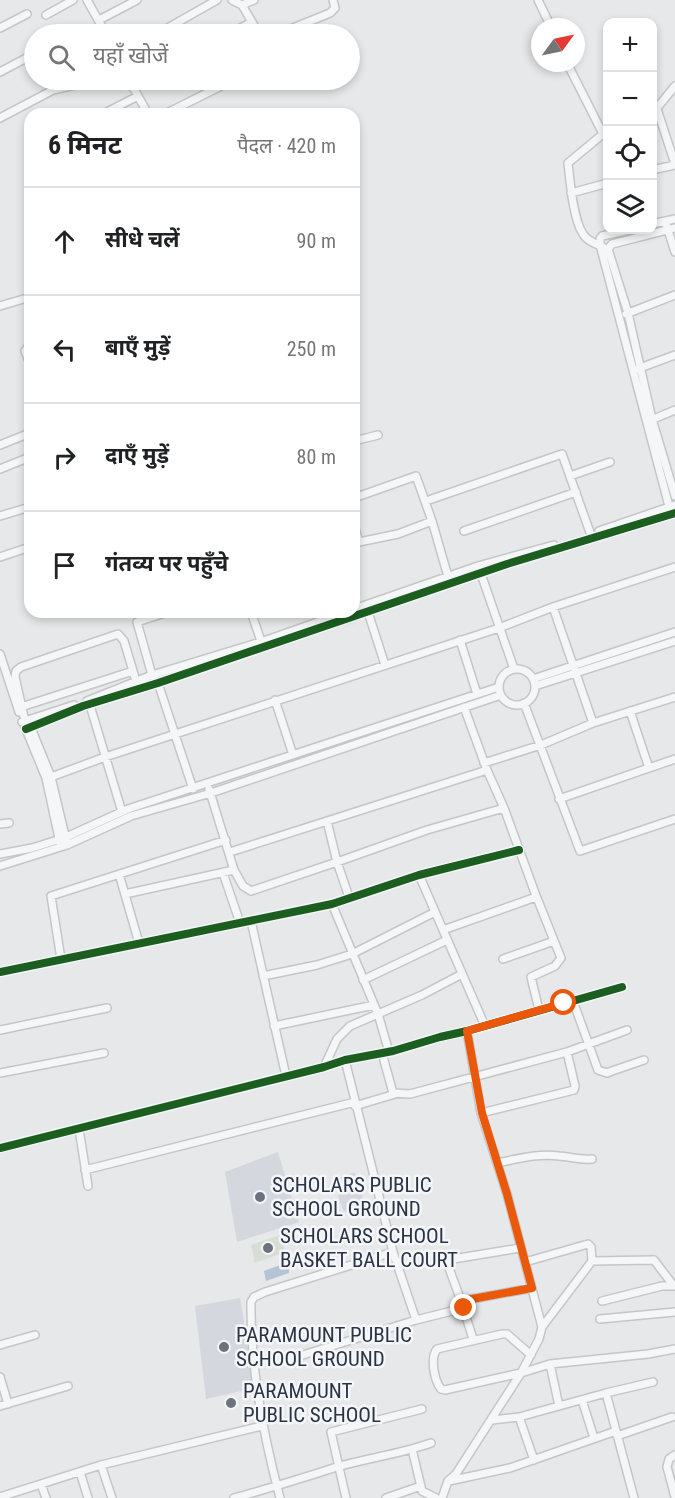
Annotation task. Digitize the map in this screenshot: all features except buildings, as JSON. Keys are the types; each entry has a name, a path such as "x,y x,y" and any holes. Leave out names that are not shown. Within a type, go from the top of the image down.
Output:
{"street":[{"path":"46,15 73,0"},
{"path":"87,0 101,24"},
{"path":"99,20 137,0"},
{"path":"175,24 217,0"},
{"path":"232,0 242,5 252,22 248,24"},
{"path":"242,5 254,0"},
{"path":"303,24 330,13 335,8 333,0"},
{"path":"538,0 547,18"},
{"path":"0,28 27,14"},
{"path":"0,72 24,59"},
{"path":"572,72 603,130"},
{"path":"657,109 675,86"},
{"path":"0,118 53,90"},
{"path":"134,90 145,108"},
{"path":"177,108 213,90"},
{"path":"115,108 138,96"},
{"path":"657,117 675,165 657,169"},
{"path":"360,607 591,536 673,514 649,421 641,368 628,313 608,249 587,239 582,233 571,193 568,163 603,136"},
{"path":"571,193 603,184"},
{"path":"657,223 675,219"},
{"path":"665,221 671,229 675,252"},
{"path":"608,249 612,244 671,229"},
{"path":"611,234 602,236 600,245 617,315 632,370 675,496"},
{"path":"617,315 675,295"},
{"path":"0,306 24,299"},
{"path":"632,370 675,355"},
{"path":"649,421 675,410"},
{"path":"0,445 24,435"},
{"path":"360,440 378,435"},
{"path":"426,501 562,454 591,536"},
{"path":"0,469 24,459"},
{"path":"570,476 610,462"},
{"path":"360,496 416,476 426,501 449,580"},
{"path":"464,531 576,492"},
{"path":"591,536 672,506"},
{"path":"0,516 24,509"},
{"path":"360,542 398,534 432,521"},
{"path":"0,557 24,549"},
{"path":"51,777 675,567"},
{"path":"480,570 514,669"},
{"path":"360,614 449,580"},
{"path":"553,607 593,723"},
{"path":"368,612 386,664"},
{"path":"149,618 137,622 152,675 158,683 193,789"},
{"path":"253,618 262,645"},
{"path":"26,724 89,702 158,683 331,618"},
{"path":"89,702 152,675 349,618"},
{"path":"534,682 675,632"},
{"path":"63,842 51,777 26,724 15,677 16,672 21,667 118,634 124,641 136,681"},
{"path":"460,640 477,694"},
{"path":"575,668 675,641"},
{"path":"0,654 46,778 63,842"},
{"path":"514,669 525,670 534,682 532,696 524,703 511,704 500,691 503,675 514,669"},
{"path":"21,707 133,670"},
{"path":"0,854 63,842 122,812 477,694 500,691"},
{"path":"0,866 131,816 211,793 464,707 500,691"},
{"path":"230,852 485,767 593,723 675,697"},
{"path":"275,700 293,755"},
{"path":"89,702 122,812"},
{"path":"524,703 580,851 675,819"},
{"path":"464,707 485,767 504,808 561,958 558,964 531,977 539,1010"},
{"path":"630,711 649,768"},
{"path":"559,799 675,759"},
{"path":"207,783 234,870 243,886 251,891 427,830 504,808"},
{"path":"327,821 349,897"},
{"path":"0,824 9,823"},
{"path":"61,959 51,896 226,840"},
{"path":"0,972 332,904 419,875 519,850"},
{"path":"125,894 234,870"},
{"path":"223,873 240,923"},
{"path":"119,874 139,943"},
{"path":"419,875 485,1026"},
{"path":"443,930 536,897"},
{"path":"332,904 378,1014 391,1089 395,1094"},
{"path":"263,976 317,965 352,954 435,912"},
{"path":"251,921 286,1076"},
{"path":"363,980 447,940"},
{"path":"503,959 554,941"},
{"path":"324,1067 337,1039 350,1026 422,995 462,974"},
{"path":"0,1149 345,1060 385,1053 622,987"},
{"path":"573,1001 595,1065 602,1072 644,1060"},
{"path":"274,1026 374,1005"},
{"path":"0,1030 107,1008"},
{"path":"85,1170 395,1094 415,1093 567,1052 627,1030"},
{"path":"467,1031 482,1113 542,1328"},
{"path":"482,1113 574,1090 567,1052"},
{"path":"0,1073 104,1053"},
{"path":"345,1060 393,1252 416,1320"},
{"path":"79,1129 88,1186"},
{"path":"497,1163 530,1157 559,1156 573,1160 592,1159"},
{"path":"442,1498 448,1482 456,1474 521,1373 539,1339 542,1328 592,1261 591,1247 588,1244 525,1262"},
{"path":"473,1339 449,1263 453,1259 520,1248"},
{"path":"280,1498 262,1426 252,1347 251,1302 265,1292 393,1252"},
{"path":"592,1261 654,1260 674,1286 602,1301"},
{"path":"290,1359 463,1305 532,1288"},
{"path":"600,1319 675,1312"},
{"path":"531,1355 507,1334 473,1339 437,1349 434,1352 436,1381 441,1389 450,1389 550,1364 675,1349"},
{"path":"0,1345 35,1335"},
{"path":"550,1364 559,1406"},
{"path":"0,1377 4,1405 68,1386"},
{"path":"492,1420 519,1417 653,1382"},
{"path":"606,1393 634,1498"},
{"path":"582,1400 594,1438"},
{"path":"346,1498 331,1432 422,1409"},
{"path":"519,1417 534,1460"},
{"path":"448,1482 510,1468 594,1438 672,1417"},
{"path":"4,1497 101,1465 262,1426"},
{"path":"234,1498 338,1467 431,1443"},
{"path":"412,1449 422,1491 436,1498"},
{"path":"675,1455 669,1459 667,1467 675,1497"},
{"path":"101,1465 112,1498"},
{"path":"80,1472 88,1498"},
{"path":"41,1484 46,1498"},
{"path":"386,1498 421,1485"}],"shaded area":[{"name":"SCHOLARS PUBLIC SCHOOL GROUND","path":"278,1152 299,1222 237,1242 225,1172"},
{"path":"355,1172 365,1205 344,1212 338,1196 343,1185 340,1177"},
{"name":"SCHOLARS SCHOOL BASKET BALL COURT","path":"281,1235 285,1252 255,1263 251,1245"},
{"name":"PARAMOUNT PUBLIC SCHOOL GROUND","path":"240,1298 255,1388 206,1399 195,1306"}],"water":[{"path":"288,1262 289,1273 266,1281 264,1271"}],"cycle path":[{"path":"360,614 507,564 675,513"},
{"path":"26,729 83,706 349,618"},
{"path":"0,972 332,904 419,875 519,850"},
{"path":"0,1148 345,1060 393,1051 622,987"}],"place":[{"name":"SCHOLARS PUBLIC SCHOOL GROUND","path":"260,1197"},
{"name":"SCHOLARS SCHOOL BASKET BALL COURT","path":"268,1248"},
{"name":"PARAMOUNT PUBLIC SCHOOL GROUND","path":"224,1347"},
{"name":"PARAMOUNT PUBLIC SCHOOL","path":"231,1403"}],"route":[{"path":"464,1308 461,1301 532,1288 482,1113 467,1031 564,1003"}]}
